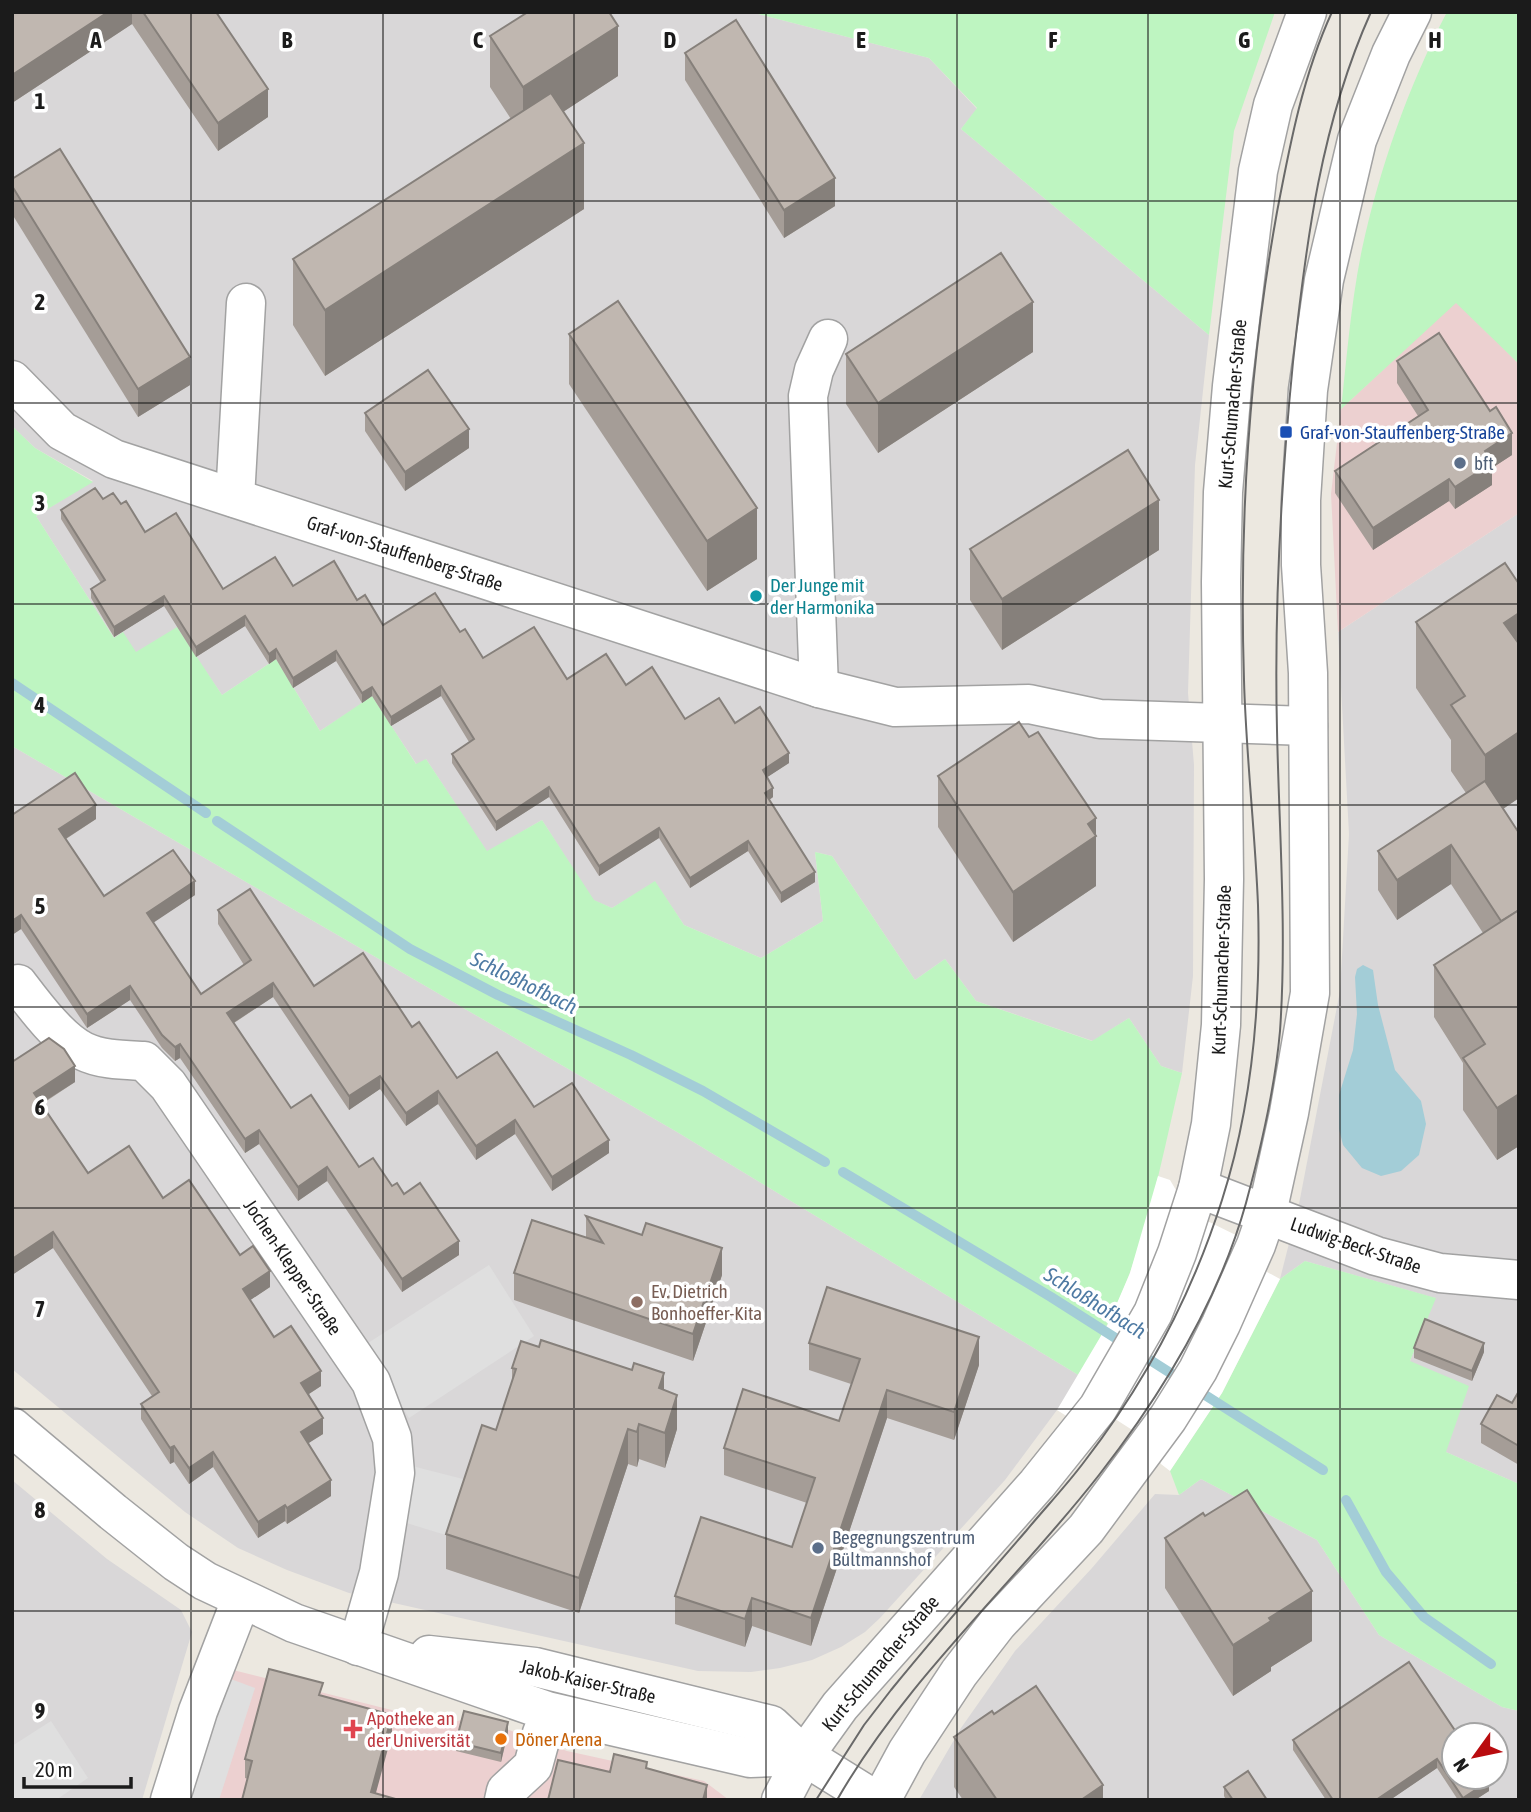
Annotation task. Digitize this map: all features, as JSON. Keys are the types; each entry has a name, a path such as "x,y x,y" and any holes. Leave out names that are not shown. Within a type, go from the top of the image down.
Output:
{"street":[{"name":"Kurt-Schumacher-Straße","path":"781,1800 804,1756 858,1684 1037,1484 1098,1408 1153,1313 1166,1283 1193,1200 1211,1125 1222,1025 1223,492 1243,286 1258,171 1273,105 1307,12"},
{"path":"881,1800 913,1743 959,1673 998,1624 1086,1529 1151,1442 1198,1370 1222,1324 1262,1229 1289,1113 1310,993 1308,673 1301,565 1301,500 1308,390 1322,293 1357,140 1391,54 1412,12"},
{"path":"235,498 246,303"},
{"path":"819,688 808,396 814,370 828,339"},
{"name":"Graf-von-Stauffenberg-Straße","path":"12,380 62,431 114,459 819,688 895,707 1029,704 1100,719 1308,726"},
{"name":"Jochen-Klepper-Straße","path":"18,984 46,1020 83,1051 110,1059 144,1060 168,1084 372,1382 392,1437 395,1473 379,1573 358,1646"},
{"name":"Ludwig-Beck-Straße","path":"1193,1200 1262,1229 1440,1273 1519,1280"},
{"name":"Jakob-Kaiser-Straße","path":"12,1427 176,1562 241,1600 358,1646 547,1712 750,1758 804,1756"},
{"path":"170,1800 202,1701 241,1600"},
{"path":"503,1800 506,1791 533,1766 542,1733"},
{"path":"804,1756 875,1800"}],"shaded area":[{"path":"12,12 750,12 929,58 977,109 961,129 1209,335 1195,465 1188,693 1194,765 1193,976 1182,1073 1161,1066 1129,1018 1093,1041 976,1001 945,959 915,980 832,856 815,852 823,921 761,958 684,925 655,882 612,908 593,900 542,820 487,852 426,759 417,765 372,697 320,731 276,659 222,695 196,657 136,653 114,638 36,516 93,481 35,448 12,426"},
{"path":"1456,302 1519,364 1519,513 1338,632 1331,494 1341,409"},
{"path":"1519,513 1519,1484 1446,1452 1410,1361 1435,1298 1305,1261 1280,1279 1299,1204 1340,991 1349,834 1338,632"},
{"path":"12,746 677,1132 1080,1376 1005,1480 880,1618 865,1632 841,1647 812,1660 780,1668 751,1672 698,1671 349,1593 238,1548 185,1512 12,1369"},
{"path":"489,1265 534,1336 409,1418 365,1345"},
{"path":"408,1465 463,1479 449,1536 400,1521"},
{"path":"1201,1479 1317,1540 1379,1635 1502,1707 1519,1711 1519,1800 919,1800 961,1728 1015,1651 1092,1568 1155,1494 1179,1495"},
{"path":"12,1480 107,1559 181,1610 192,1632 142,1800 12,1800"},
{"path":"229,1669 447,1724 465,1719 509,1730 567,1751 704,1781 729,1800 185,1800"},
{"path":"228,1678 255,1688 219,1800 189,1800"},
{"path":"51,1721 88,1778 56,1800 12,1800 12,1746"}],"green space":[{"path":"750,12 1275,12 1234,131 1209,335 961,129 977,108 929,58"},
{"path":"1447,12 1519,12 1519,364 1456,303 1341,409 1355,289 1369,218 1408,98"},
{"path":"12,426 35,448 93,482 36,516 114,638 123,632 136,652 177,627 222,695 276,659 320,731 372,696 416,764 426,759 487,851 542,820 594,900 612,908 655,881 684,925 761,958 823,921 815,852 832,856 915,980 945,959 976,1001 1092,1041 1129,1018 1161,1066 1182,1073 1138,1251 1118,1301 1080,1376 677,1132 12,746"},
{"path":"1305,1261 1436,1298 1410,1361 1469,1386 1446,1452 1519,1484 1519,1580 1516,1583 1519,1584 1519,1711 1502,1707 1379,1635 1317,1540 1201,1479 1179,1495 1170,1471 1222,1393 1280,1279"}],"water":[{"path":"1363,965 1373,970 1378,1005 1395,1070 1421,1101 1426,1124 1419,1155 1401,1171 1381,1176 1362,1168 1343,1145 1339,1129 1339,1095 1353,1050 1357,1014 1355,977 1357,969"}],"pier":[{"path":"1158,1176 1170,1180 1189,1212 1256,1245 1267,1272 1280,1279 1222,1393 1170,1471 1161,1464 1151,1442 1098,1408 1068,1417 1057,1410 1108,1324 1130,1273"}],"building":[{"path":"12,12 108,12 12,75"},
{"path":"143,12 216,12 268,89 218,123"},
{"path":"528,12 609,12 618,26 523,87 490,36"},
{"path":"736,20 835,178 784,210 685,53"},
{"path":"551,93 584,143 325,310 293,259"},
{"path":"60,149 190,357 138,389 12,186 12,179"},
{"path":"1001,253 1033,302 878,403 846,354"},
{"path":"618,301 757,508 707,541 569,334"},
{"path":"1439,333 1490,411 1496,407 1512,433 1485,451 1492,463 1455,487 1449,479 1373,528 1335,471 1428,410 1397,361"},
{"path":"428,370 469,429 405,472 365,413"},
{"path":"1128,450 1159,500 1002,599 970,549"},
{"path":"95,488 103,499 113,493 121,504 126,501 145,532 176,513 223,589 275,557 293,586 334,561 357,600 365,595 383,625 435,593 460,632 465,629 483,658 534,627 567,679 606,654 626,685 652,667 685,719 719,698 735,723 760,707 789,753 763,770 773,788 765,793 815,872 781,893 748,841 690,878 659,828 599,866 549,787 496,822 452,754 474,739 441,686 391,717 372,687 362,693 336,651 293,678 276,649 269,654 245,616 196,647 164,596 114,627 91,589 105,580 61,510"},
{"path":"1505,563 1519,584 1519,613 1504,623 1519,644 1519,732 1485,755 1451,705 1465,696 1416,622"},
{"path":"1019,722 1029,737 1038,732 1096,818 1088,824 1096,836 1013,892 938,776"},
{"path":"75,773 96,805 59,829 104,896 173,850 195,881 147,913 201,994 251,960 218,910 250,889 314,986 363,953 412,1027 419,1022 457,1078 497,1052 534,1107 572,1083 609,1140 552,1177 515,1120 476,1146 438,1091 406,1113 380,1076 349,1096 273,983 227,1013 291,1108 311,1095 359,1167 373,1158 392,1186 397,1183 404,1194 420,1183 459,1241 402,1279 327,1167 298,1187 259,1130 245,1139 180,1044 175,1047 162,1035 130,986 87,1014 21,915 12,921 12,815"},
{"path":"1485,781 1519,833 1519,910 1501,921 1451,845 1397,880 1378,851"},
{"path":"1519,910 1519,1094 1497,1108 1463,1058 1485,1044 1434,965"},
{"path":"49,1038 64,1049 75,1066 34,1093 88,1173 129,1146 163,1198 189,1180 240,1255 253,1246 270,1271 243,1289 274,1337 291,1326 321,1371 301,1383 323,1418 301,1432 331,1480 287,1508 285,1505 258,1522 213,1452 189,1468 174,1446 170,1448 141,1404 159,1392 53,1232 12,1259 12,1062"},
{"name":"Ev. Dietrich Bonhoeffer-Kita","path":"586,1216 642,1235 646,1223 722,1248 693,1334 514,1273 532,1220 603,1243"},
{"path":"827,1287 979,1337 954,1412 887,1390 811,1618 752,1598 745,1619 675,1596 701,1517 792,1547 815,1478 724,1448 743,1389 839,1421 860,1359 809,1343"},
{"path":"1425,1319 1484,1343 1472,1371 1414,1348"},
{"path":"541,1340 632,1370 634,1363 664,1373 659,1388 677,1395 665,1433 639,1424 637,1432 628,1429 579,1578 446,1534 482,1425 496,1430 516,1369 512,1368 521,1341 539,1347"},
{"path":"1519,1391 1519,1446 1481,1424 1497,1395 1512,1403"},
{"path":"1247,1490 1312,1591 1233,1645 1165,1538 1203,1513 1205,1516"},
{"path":"1409,1662 1449,1721 1440,1721 1440,1764 1437,1759 1376,1800 1333,1800 1293,1740"},
{"path":"269,1669 323,1683 319,1695 392,1715 371,1792 399,1800 242,1800 252,1761 245,1759"},
{"path":"1036,1686 1103,1785 1081,1800 997,1800 954,1737"},
{"path":"464,1711 508,1722 501,1753 456,1742"},
{"path":"614,1754 647,1762 646,1768 707,1785 703,1800 548,1800 558,1760 610,1772"},
{"path":"1248,1771 1267,1800 1233,1800 1224,1787"},
{"path":"1458,1791 1474,1791 1463,1798"}],"waterway":[{"name":"Schloßhofbach","path":"12,683 206,813"},
{"name":"Schloßhofbach","path":"217,821 410,949 498,995 703,1091 825,1162"},
{"name":"Schloßhofbach","path":"843,1172 1051,1297 1323,1470"},
{"name":"Schloßhofbach","path":"1346,1500 1386,1572 1424,1617 1491,1664"}],"tram line":[{"path":"816,1800 864,1725 891,1690 1070,1480 1127,1401 1181,1304 1222,1200 1241,1128 1252,1054 1258,979 1258,905 1245,708 1243,621 1245,504 1253,387 1267,270 1287,161 1305,85 1332,12"},
{"path":"837,1800 865,1755 928,1672 1066,1515 1145,1412 1186,1346 1204,1311 1220,1276 1246,1203 1267,1118 1280,1031 1283,918 1277,638 1282,500 1293,362 1318,184 1340,97 1371,12"}],"place":[{"name":"Graf-von-Stauffenberg-Straße","path":"1286,432"},
{"name":"bft","path":"1460,463"},
{"name":"Der Junge mit der Harmonika","path":"756,596"},
{"name":"Ev. Dietrich Bonhoeffer-Kita","path":"637,1302"},
{"name":"Begegnungszentrum Bültmannshof","path":"818,1548"},
{"name":"Apotheke an der Universität","path":"353,1729"},
{"name":"Döner Arena","path":"501,1739"}]}
